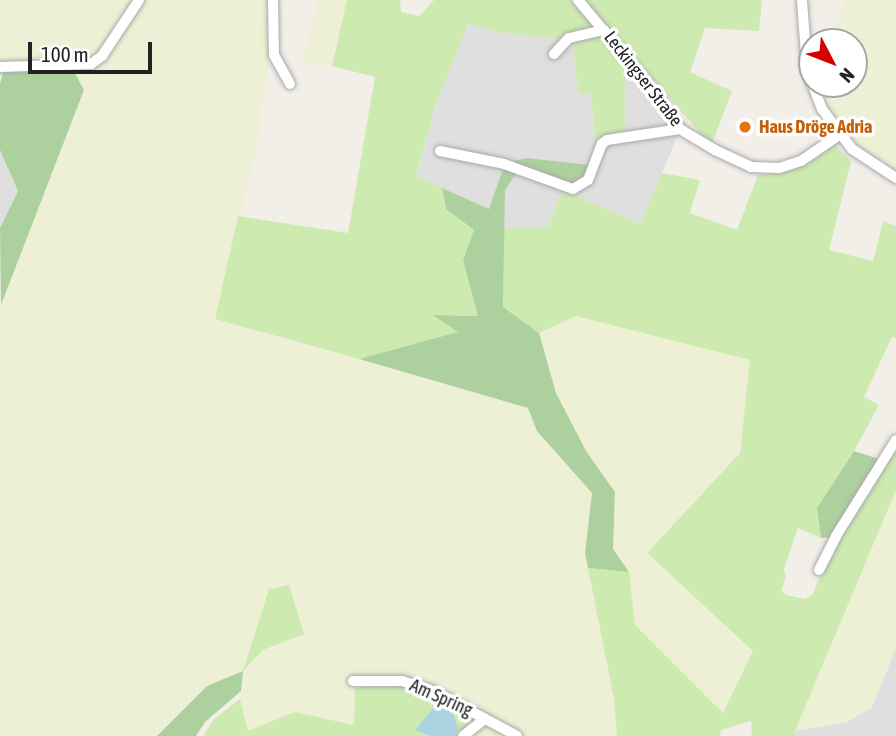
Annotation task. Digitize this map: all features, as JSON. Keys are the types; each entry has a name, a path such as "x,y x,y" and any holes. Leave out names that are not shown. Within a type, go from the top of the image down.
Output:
{"street":[{"path":"0,67 91,64 102,56 139,0"},
{"path":"272,0 274,55 290,85"},
{"name":"Leckingser Straße","path":"578,0 656,93 680,129 751,167 779,168 801,161 839,135"},
{"path":"803,0 807,69 822,109 839,135 870,163 896,178"},
{"path":"554,54 569,38 604,30"},
{"path":"440,151 504,164 573,189 588,180 598,151 607,140 680,129"},
{"path":"819,570 836,536 896,440"},
{"name":"Am Spring","path":"353,681 402,681 435,692 517,736"},
{"name":"Am Spring","path":"463,736 485,719"}],"shaded area":[{"path":"468,24 502,33 574,40 578,94 591,93 595,138 625,135 625,64 679,133 640,224 563,190 547,227 504,229 505,190 521,166 570,185 586,179 590,165 527,158 505,163 489,210 416,177 435,107"},
{"path":"0,150 18,191 0,228"},
{"path":"896,648 896,736 796,736 795,731 847,722 872,707"}],"green space":[{"path":"0,0 270,0 269,60 255,156 215,319 528,408 537,431 592,493 585,553 614,699 617,736 471,736 475,711 402,674 401,683 354,725 295,712 248,731 240,699 243,672 207,686 157,736 0,736 0,305 84,90 0,65","holes":["289,585 304,634 263,650"]},
{"path":"319,0 347,0 332,66 302,62"},
{"path":"347,0 400,0 401,12 419,16 434,0 570,0 625,64 625,135 595,138 591,93 578,94 573,40 502,33 468,24 435,107 416,176 442,188 446,209 474,230 463,260 479,316 435,315 459,332 359,359 215,319 238,216 348,233 375,77 332,66"},
{"path":"585,0 762,0 759,31 705,28 690,72 732,91 711,146"},
{"path":"845,0 896,0 896,171 851,139 832,115 824,98 868,98 868,28 836,28"},
{"path":"70,64 84,90 1,305 0,228 18,191 0,150 0,84 3,72"},
{"path":"835,145 851,161 829,250 873,261 883,221 896,226 896,338 892,337 864,397 879,405 854,451 817,508 821,538 798,528 784,569 786,577 781,590 786,595 805,599 813,594 834,537 896,443 896,490 795,731 796,736 752,736 751,721 721,730 720,736 617,736 614,699 588,568 629,572 635,625 723,713 753,651 647,553 740,453 750,360 576,316 539,333 503,307 504,229 547,227 563,190 640,224 662,173 700,180 690,213 737,230 758,175 784,172 812,161"},
{"path":"527,158 591,165 586,179 570,185 521,166 505,190 503,307 539,333 556,393 586,451 615,492 613,549 629,572 588,568 585,553 592,493 537,431 528,408 359,359 458,332 433,315 478,316 463,260 474,230 446,209 442,188 489,209 505,163"},
{"path":"576,316 750,360 740,453 647,553 753,651 724,713 635,625 629,572 613,549 615,492 586,451 556,393 539,333"},
{"path":"854,451 882,460 834,537 821,538 817,508"},
{"path":"896,490 896,648 872,707 847,722 795,731"},
{"path":"289,585 304,634 263,650 243,671 269,589"},
{"path":"243,671 241,691 205,722 196,736 157,736 207,686"},
{"path":"401,683 434,694 478,718 461,736 455,736 458,727 416,730 430,736 203,736 213,720 240,699 248,731 295,712 354,725 355,688"}],"water":[{"path":"436,705 452,711 458,727 455,736 430,736 415,730"}],"place":[{"name":"Haus Dröge Adria","path":"745,127"}]}
